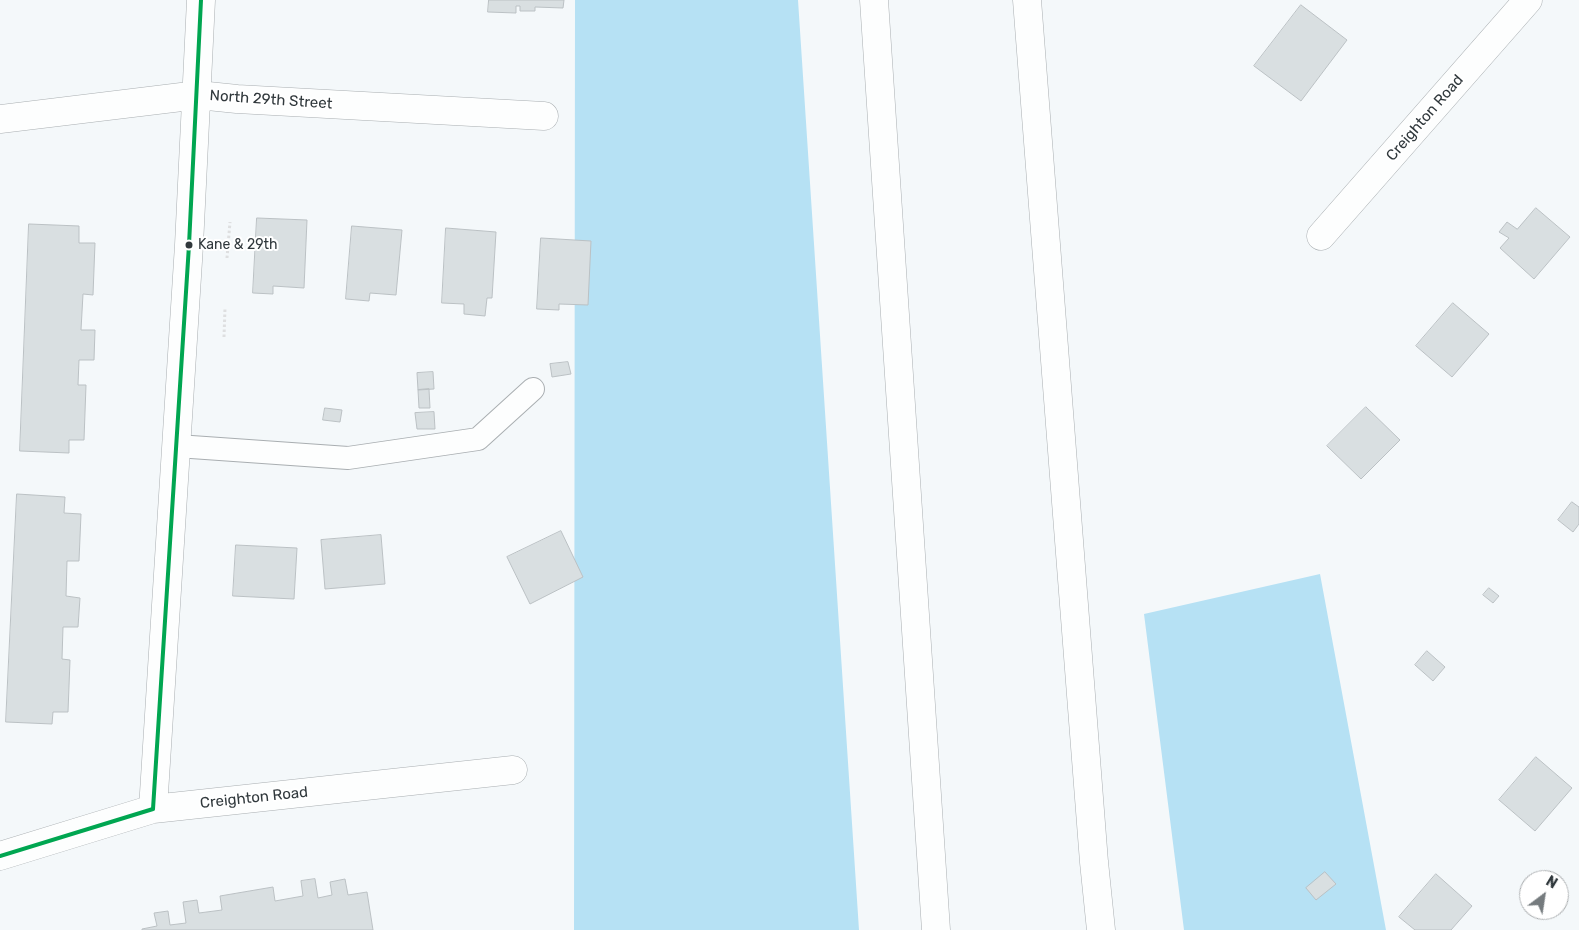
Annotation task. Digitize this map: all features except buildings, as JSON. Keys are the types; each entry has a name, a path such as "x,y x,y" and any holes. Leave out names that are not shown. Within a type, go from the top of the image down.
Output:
{"main road":[{"path":"153,809 198,94 201,0"},
{"path":"874,0 936,930"},
{"path":"1027,0 1094,862 1101,930"},
{"name":"Creighton Road","path":"1321,236 1528,0"},
{"name":"North 29th Street","path":"0,119 198,94 237,99 544,116"},
{"name":"Creighton Road","path":"0,856 153,809 513,770"}],"lane":[{"path":"177,446 348,458 478,439 533,389"}],"path":[{"path":"227,258 230,222"},
{"path":"224,337 225,308"}],"shaded area":[{"path":"575,0 798,0 859,930 574,930"},
{"path":"1320,574 1386,930 1184,930 1144,614"}],"transit line":[{"path":"153,809 189,245 201,0"},
{"path":"0,856 153,809"}],"place":[{"name":"Kane & 29th","path":"189,245"}]}
